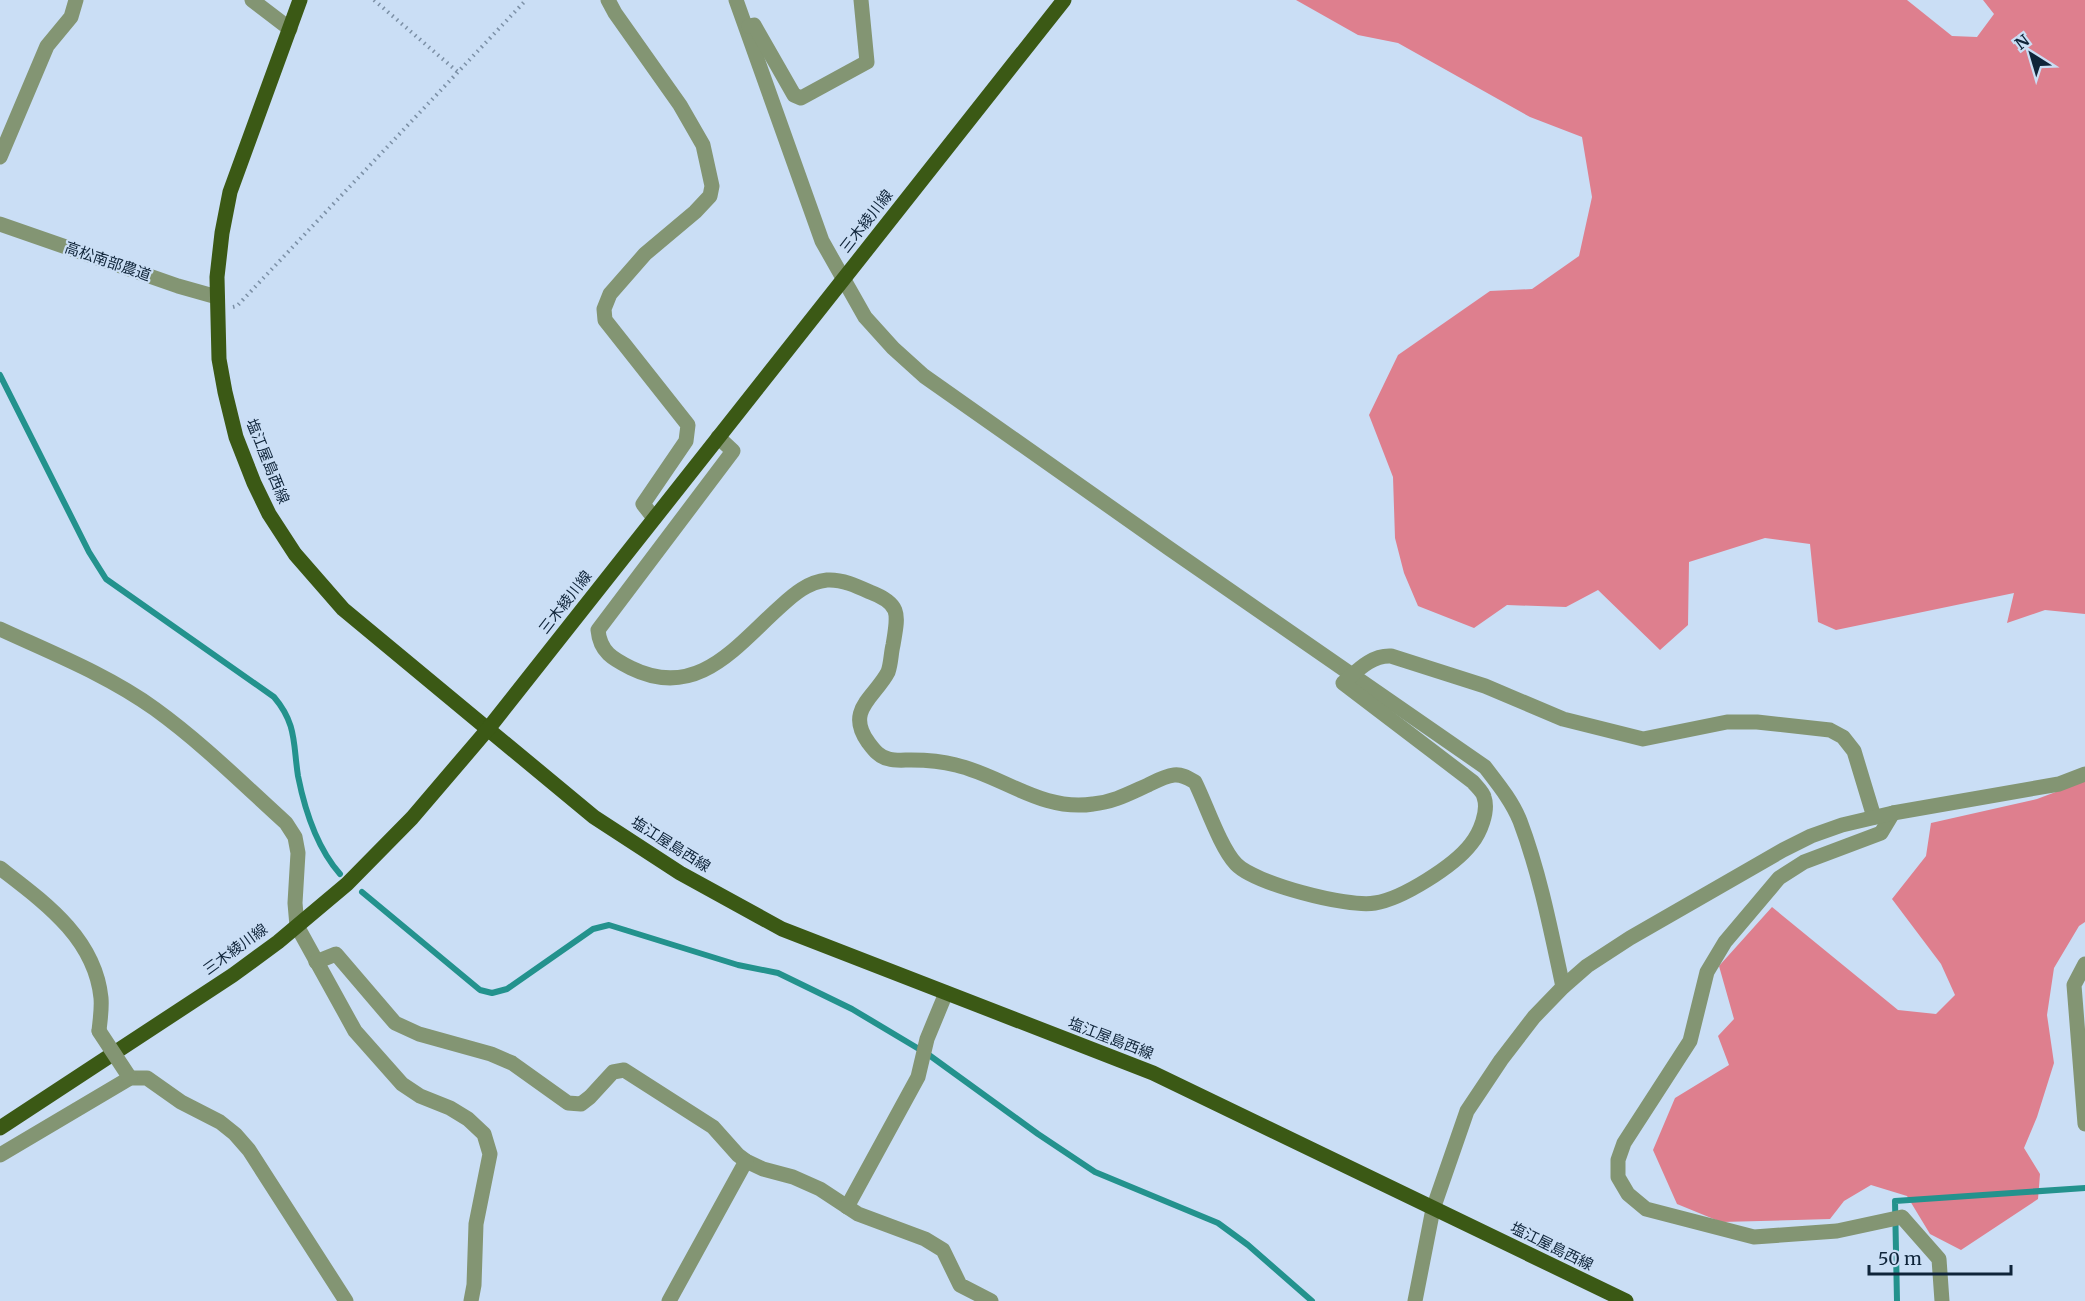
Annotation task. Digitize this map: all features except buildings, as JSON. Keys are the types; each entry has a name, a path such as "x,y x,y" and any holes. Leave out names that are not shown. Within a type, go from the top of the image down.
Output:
{"main road":[{"name":"塩江屋島西線","path":"300,0 230,192 217,277 219,359 236,437 269,514 295,554 343,609 594,817 680,873 782,929 1153,1073 1626,1301"},
{"name":"三木綾川線","path":"0,1128 233,975 347,884 412,818 488,729 1064,0"}],"street":[{"path":"0,157 47,46 71,17 76,0"},
{"path":"252,0 290,29"},
{"path":"608,0 615,14 680,105 703,145 712,186 710,196 695,212 645,254 610,294 604,309 605,320 688,425 686,441 643,504 654,518"},
{"path":"736,0 822,241 865,317 893,348 924,376 1485,767 1520,820 1542,893 1563,987"},
{"path":"746,27 754,25 794,95 801,98 867,62 861,0"},
{"name":"高松南部農道","path":"0,224 218,304"},
{"path":"718,436 733,451 598,630 599,640 605,652 616,661 644,675 671,678 693,675 719,663 744,643 798,591 828,580 846,582 887,598 895,608 897,621 888,671 862,707 859,723 865,738 876,753 889,759 939,761 960,766 1041,800 1069,805 1092,805 1116,800 1161,779 1174,775 1186,776 1194,782 1227,852 1236,864 1251,875 1299,892 1353,903 1373,903 1395,897 1447,865 1472,844 1484,818 1484,797 1473,782 1343,683 1380,656 1391,656 1485,686 1563,720 1643,739 1727,722 1757,722 1830,730 1843,737 1854,751 1874,817"},
{"path":"0,629 111,681 154,708 286,823 296,837 298,853 295,903 297,926 355,1031 402,1084 420,1096 450,1108 468,1119 484,1134 490,1154 476,1224 474,1285 471,1301"},
{"path":"1415,1301 1433,1209 1467,1111 1534,1017 1587,966 1630,938 1783,850 1832,829 1893,813 2059,784 2085,774"},
{"path":"1893,813 1881,833 1804,862 1779,878 1725,942 1707,972 1690,1041 1624,1143 1618,1160 1618,1177 1628,1194 1646,1209 1754,1237 1837,1231 1902,1217 1939,1259 1942,1301"},
{"path":"0,868 46,903 75,935 92,960 101,998 99,1031 130,1078"},
{"path":"316,962 336,954 395,1023 419,1034 491,1054 512,1063 568,1103 581,1104 613,1072 624,1070 713,1127 746,1161 763,1169 794,1177 820,1189 858,1214 925,1239 943,1250 960,1285 991,1301"},
{"path":"2085,964 2074,985 2085,1124"},
{"path":"847,1207 918,1077 927,1039 946,993"},
{"path":"0,1155 130,1078 147,1078 182,1102 220,1122 235,1134 249,1150 346,1301"},
{"path":"669,1301 746,1161"}],"path":[{"path":"374,0 459,73"},
{"path":"218,304 237,306 526,0"}],"shaded area":[{"path":"1296,0 1907,0 1952,36 1977,37 1994,14 1983,0 2085,0 2085,614 2045,610 2007,623 2014,593 1836,630 1818,622 1810,544 1765,538 1689,562 1688,625 1660,650 1598,590 1566,607 1507,605 1474,628 1418,606 1404,573 1395,538 1393,477 1369,415 1398,355 1490,291 1532,289 1579,256 1592,197 1582,137 1530,117 1398,43 1358,35"},
{"path":"2085,781 2085,922 2079,926 2054,968 2047,1015 2054,1063 2037,1117 2024,1148 2040,1174 2038,1199 1961,1250 1930,1234 1907,1196 1871,1185 1844,1201 1830,1219 1721,1222 1677,1204 1653,1150 1675,1098 1729,1065 1718,1036 1734,1019 1719,966 1772,907 1898,1010 1936,1014 1955,995 1941,964 1892,899 1926,856 1931,823 2037,799"}],"waterway":[{"path":"0,375 89,552 106,579 274,697 281,707 287,716 293,735 298,776 308,816 318,841 340,874"},
{"path":"362,892 480,990 492,993 507,989 593,929 609,925 738,965 778,973 852,1009 929,1055 1095,1172 1218,1223 1248,1245 1312,1301"},
{"path":"1897,1301 1895,1201 2085,1188"}]}
